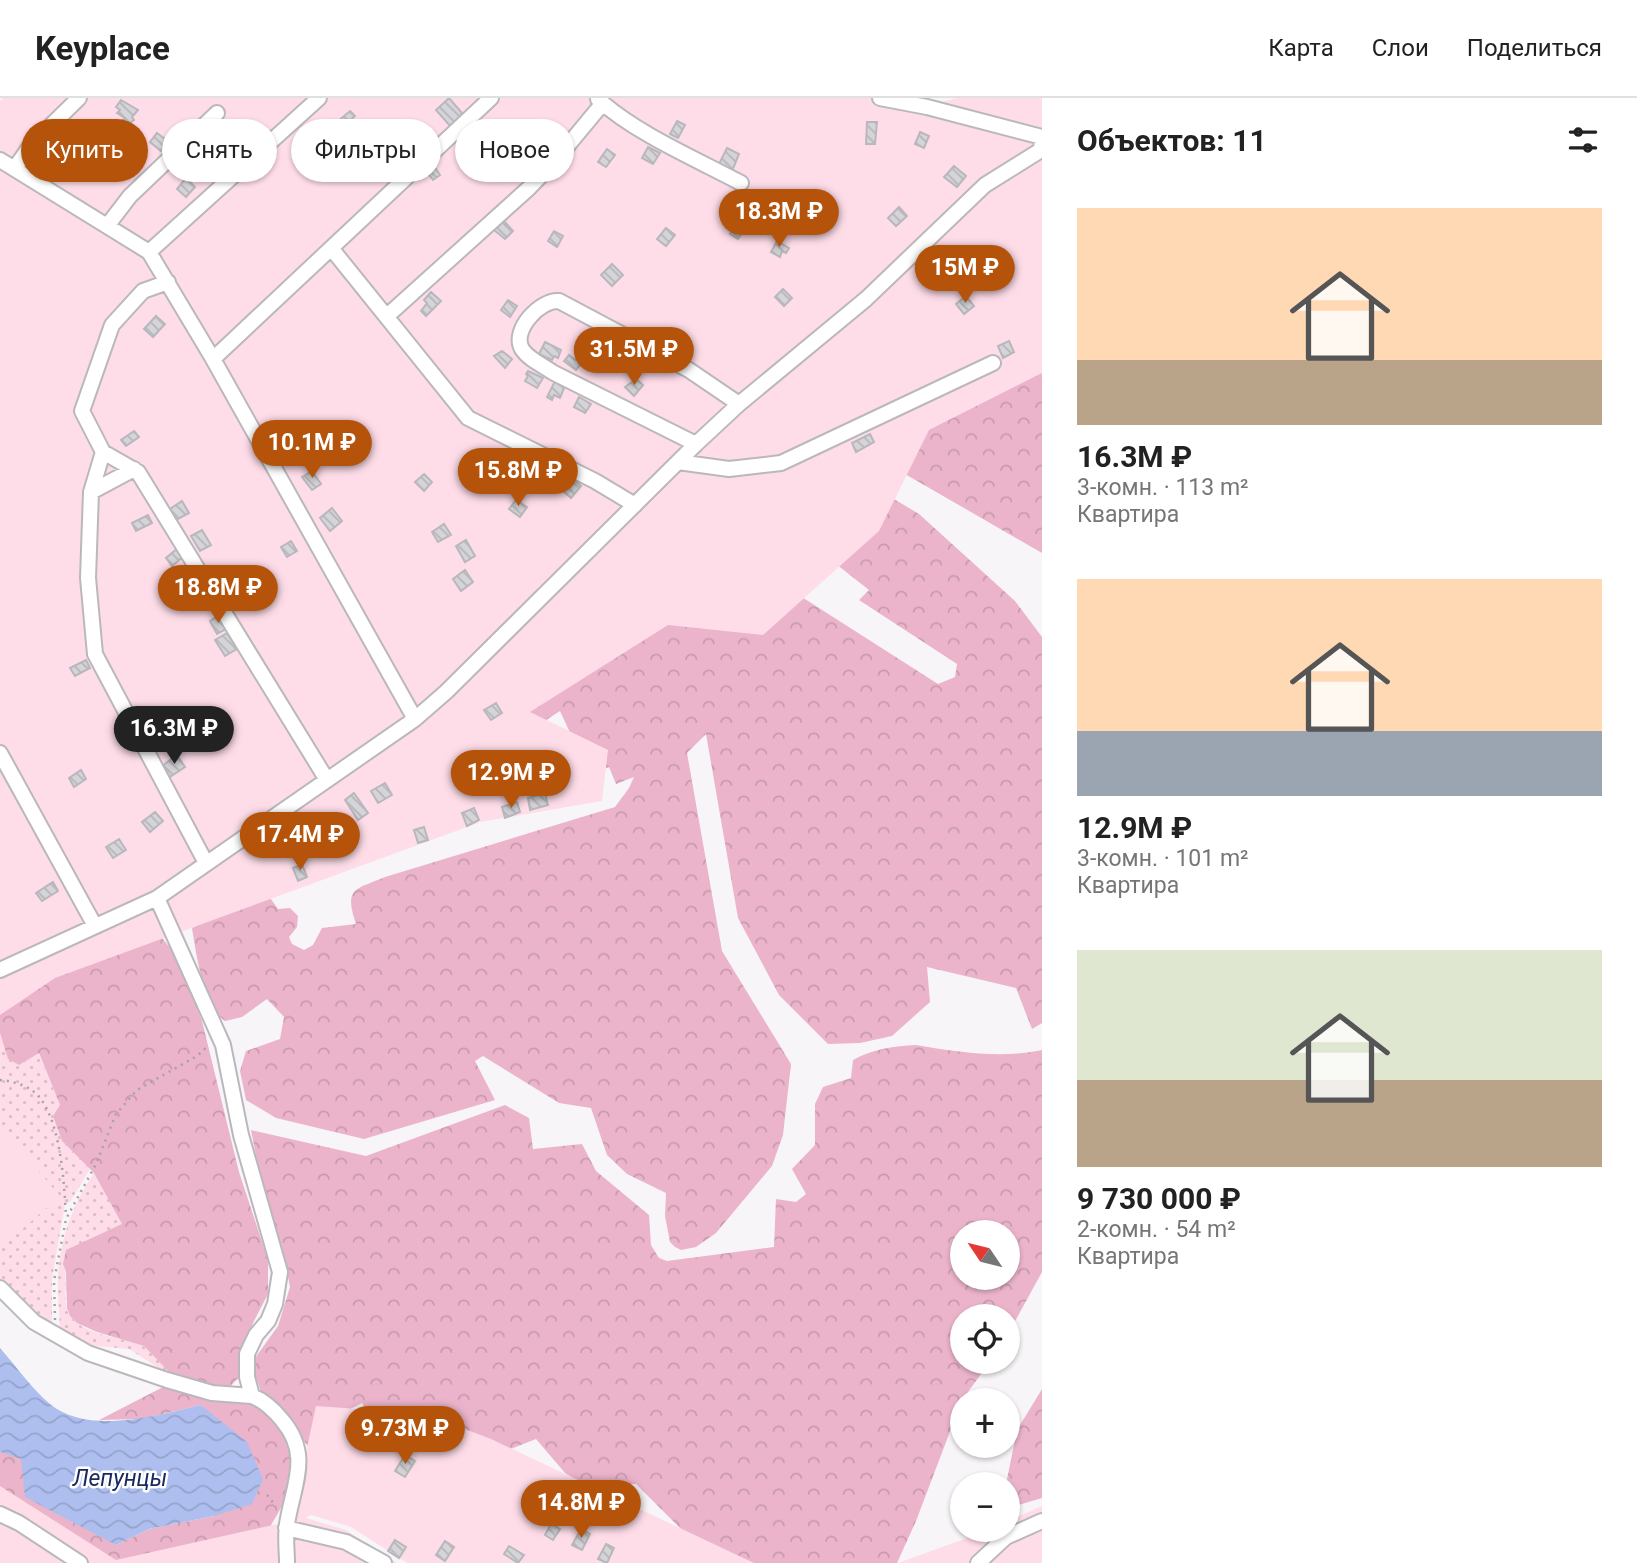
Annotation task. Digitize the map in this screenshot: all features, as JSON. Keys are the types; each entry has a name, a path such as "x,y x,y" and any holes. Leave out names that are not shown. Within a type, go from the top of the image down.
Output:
{"lane":[{"path":"15,169 31,145 79,98"},
{"path":"149,252 319,98"},
{"path":"213,359 491,98"},
{"path":"0,970 157,898 415,719 739,404 866,299 985,185 1041,150 1042,138 928,107 880,98"},
{"path":"387,316 554,162 600,101 671,147 741,183"},
{"path":"107,226 130,196 217,113"},
{"path":"0,160 149,252 213,359 415,719"},
{"path":"331,248 468,418 595,481 635,505"},
{"path":"168,282 143,291 112,325 82,411 103,452 138,472 327,780"},
{"path":"696,444 554,373 532,359 522,349 519,339 522,329 543,304 552,300 559,301 690,370 739,404"},
{"path":"678,463 729,469 781,463 993,363"},
{"path":"103,452 91,492 88,578 95,654 206,863"},
{"path":"91,492 134,469"},
{"path":"0,753 95,926"},
{"path":"157,898 223,1045 241,1135 280,1272 275,1304 268,1321 256,1335 247,1354 247,1377 252,1396"},
{"path":"0,1288 34,1322 88,1353 212,1393 252,1396 267,1404 295,1436 299,1451 299,1465 286,1528 288,1563"},
{"path":"0,1514 19,1523 80,1563"},
{"path":"978,1563 1006,1537 1042,1521"},
{"path":"286,1528 345,1542 384,1563"}],"path":[{"path":"66,1219 96,1164 116,1114 137,1090 197,1056 212,1042 217,1032"},
{"path":"0,1080 15,1081 39,1096 55,1129 64,1182 66,1219 54,1281 55,1334"},
{"path":"267,1495 275,1503"}],"shaded area":[{"path":"3,98 918,98 929,106 956,98 1042,98 1042,373 929,430 879,531 763,635 668,625 530,712 608,750 602,801 480,822 478,819 478,823 55,978 0,1015 0,101"},
{"path":"0,1033 8,1058 19,1065 38,1052 60,1105 53,1116 62,1141 90,1169 70,1202 65,1204 52,1279 52,1326 0,1281"},
{"path":"0,1126 60,1196 3,1246 0,1242"},
{"path":"94,1173 123,1224 63,1264 68,1311 84,1328 141,1345 151,1351 176,1379 129,1349 68,1343 60,1336 59,1262 74,1209"},
{"path":"316,1406 425,1414 491,1439 754,1563 407,1563 351,1527 311,1515 306,1518 346,1530 397,1563 0,1563 0,1486 116,1560 291,1521"},
{"path":"1042,1506 1042,1563 898,1563 956,1542 1020,1542 1020,1516"}],"green space":[{"path":"1042,352 1042,553 872,455"},
{"path":"879,490 919,514 1015,601 1042,637 1042,1023 1032,1029 1016,988 927,967 930,1002 892,1036 860,1043 828,1044 779,995 738,918 706,734 687,753 722,951 791,1064 783,1135 772,1166 716,1233 696,1247 681,1250 675,1247 670,1242 665,1216 666,1193 627,1174 607,1155 591,1108 559,1103 483,1056 475,1061 495,1100 364,1139 276,1118 246,1100 240,1071 246,1051 280,1039 284,1017 267,999 242,1017 225,1021 217,1014 206,992 192,928 266,892 278,909 290,908 298,916 297,927 289,937 292,944 304,950 313,945 322,928 356,924 351,903 354,892 359,888 385,877 615,807 629,788 634,777 616,784 609,767 590,776 560,711 543,722 486,684 618,613 794,592 938,684 955,677 957,664 859,600 869,590 831,560"},
{"path":"148,920 178,958 202,1021 239,1172 268,1260 268,1294 241,1355 241,1375 227,1390 176,1379 144,1346 97,1332 77,1323 70,1316 63,1264 66,1250 122,1224 94,1173 62,1141 53,1116 60,1105 39,1053 19,1065 8,1059 0,1033 0,972"},
{"path":"916,1045 995,1054 1042,1050 1042,1272 1020,1312 1020,1304 950,1304 950,1374 981,1374 971,1388 950,1388 950,1432 897,1563 709,1563 685,1533 636,1484 583,1485 565,1473 536,1439 467,1466 377,1426 362,1403 333,1418 312,1452 280,1409 261,1392 255,1374 255,1358 278,1326 290,1287 282,1247 261,1182 251,1130 366,1156 505,1105 529,1118 533,1149 582,1144 596,1171 649,1215 651,1245 659,1258 667,1261 774,1247 776,1199 796,1202 806,1194 792,1169 815,1145 815,1104 823,1087 851,1078 853,1060 884,1049"},
{"path":"167,1385 266,1408 284,1431 292,1445 295,1465 286,1497 271,1525 278,1532 279,1545 94,1563 0,1499 0,1452 21,1458 116,1545 149,1529 214,1516 202,1405 141,1419 99,1420"},
{"path":"1042,1389 1042,1498 1020,1504 1020,1472 1008,1472 1011,1458 1020,1458 1020,1425"}],"water":[{"name":"Лепунцы","path":"0,1348 50,1404 66,1414 84,1419 124,1420 201,1405 247,1442 263,1479 252,1504 214,1516 149,1529 116,1545 25,1497 21,1459 0,1452"}],"building":[{"path":"449,98 462,113 451,127 436,110"},
{"path":"121,100 138,110 132,117 133,119 124,119 117,113 120,110 116,107"},
{"path":"350,111 355,116 352,119 341,119"},
{"path":"677,121 685,125 678,138 670,134"},
{"path":"867,122 877,122 875,144 866,144"},
{"path":"920,132 929,136 924,148 915,144"},
{"path":"157,133 162,137 162,150 161,151 150,142"},
{"path":"648,147 660,153 653,164 642,158"},
{"path":"727,148 739,154 732,171 719,164"},
{"path":"607,149 615,155 606,167 598,162"},
{"path":"954,166 966,176 957,187 944,177"},
{"path":"183,182 190,182 195,187 186,197 177,189"},
{"path":"899,207 907,216 896,226 888,218"},
{"path":"504,221 513,231 505,239 494,230"},
{"path":"737,221 746,226 738,239 730,234"},
{"path":"666,228 675,235 666,246 657,239"},
{"path":"554,231 563,236 557,247 548,241"},
{"path":"777,241 789,248 786,253 782,251 780,257 771,252"},
{"path":"612,264 623,275 612,286 601,275"},
{"path":"783,289 792,298 784,306 775,297"},
{"path":"431,292 441,301 426,316 421,311 427,303 424,300"},
{"path":"966,296 974,306 964,314 956,304"},
{"path":"508,300 517,306 510,317 501,310"},
{"path":"156,316 165,324 153,337 144,329"},
{"path":"1009,341 1014,352 1003,358 998,346"},
{"path":"545,342 561,350 558,358 554,356 552,360 539,354"},
{"path":"502,351 512,359 505,368 494,356"},
{"path":"569,355 575,360 578,357 583,361 576,370 564,361"},
{"path":"528,371 543,378 537,388 525,381"},
{"path":"636,379 643,385 634,396 625,387"},
{"path":"555,381 565,386 560,398 554,395 552,400 547,397"},
{"path":"579,397 591,404 585,413 574,407"},
{"path":"134,431 139,437 126,446 121,440"},
{"path":"870,434 874,442 856,452 852,443"},
{"path":"520,449 530,455 524,466 514,460"},
{"path":"312,471 321,484 312,490 302,477"},
{"path":"424,474 432,482 424,491 415,482"},
{"path":"573,479 581,486 571,498 563,491"},
{"path":"516,500 527,507 520,517 509,509"},
{"path":"182,501 189,513 176,520 170,509"},
{"path":"332,508 342,521 330,531 320,518"},
{"path":"148,515 152,523 136,531 132,523"},
{"path":"444,524 451,535 438,542 432,532"},
{"path":"202,530 211,545 200,551 191,536"},
{"path":"466,540 475,556 465,562 456,546"},
{"path":"291,541 297,551 287,557 281,547"},
{"path":"178,548 184,556 172,566 166,558"},
{"path":"465,570 473,582 461,591 453,579"},
{"path":"194,576 202,588 194,594 186,582"},
{"path":"262,582 268,594 254,601 248,590"},
{"path":"218,616 226,629 217,634 210,621"},
{"path":"227,633 237,649 225,656 215,640"},
{"path":"86,660 90,668 75,676 70,668"},
{"path":"496,703 502,713 491,720 484,710"},
{"path":"177,755 185,767 170,777 162,766"},
{"path":"81,770 86,779 74,787 69,778"},
{"path":"385,783 392,795 378,803 371,791"},
{"path":"354,793 368,813 358,820 345,800"},
{"path":"545,793 548,805 530,810 528,798"},
{"path":"517,802 520,812 505,818 502,807"},
{"path":"474,808 479,820 467,826 462,813"},
{"path":"155,812 163,821 150,832 142,822"},
{"path":"424,827 428,840 418,843 414,830"},
{"path":"327,828 334,840 324,845 318,833"},
{"path":"119,839 126,850 113,858 106,847"},
{"path":"302,864 307,877 298,881 293,868"},
{"path":"53,882 58,891 42,901 36,893"},
{"path":"405,1455 415,1461 405,1477 395,1471"},
{"path":"551,1524 560,1529 553,1540 545,1535"},
{"path":"581,1529 590,1534 582,1550 572,1545"},
{"path":"395,1540 406,1547 399,1558 388,1551"},
{"path":"445,1541 454,1547 445,1561 436,1555"},
{"path":"606,1544 614,1548 607,1563 598,1559"},
{"path":"509,1546 524,1555 518,1563 504,1554"}]}
